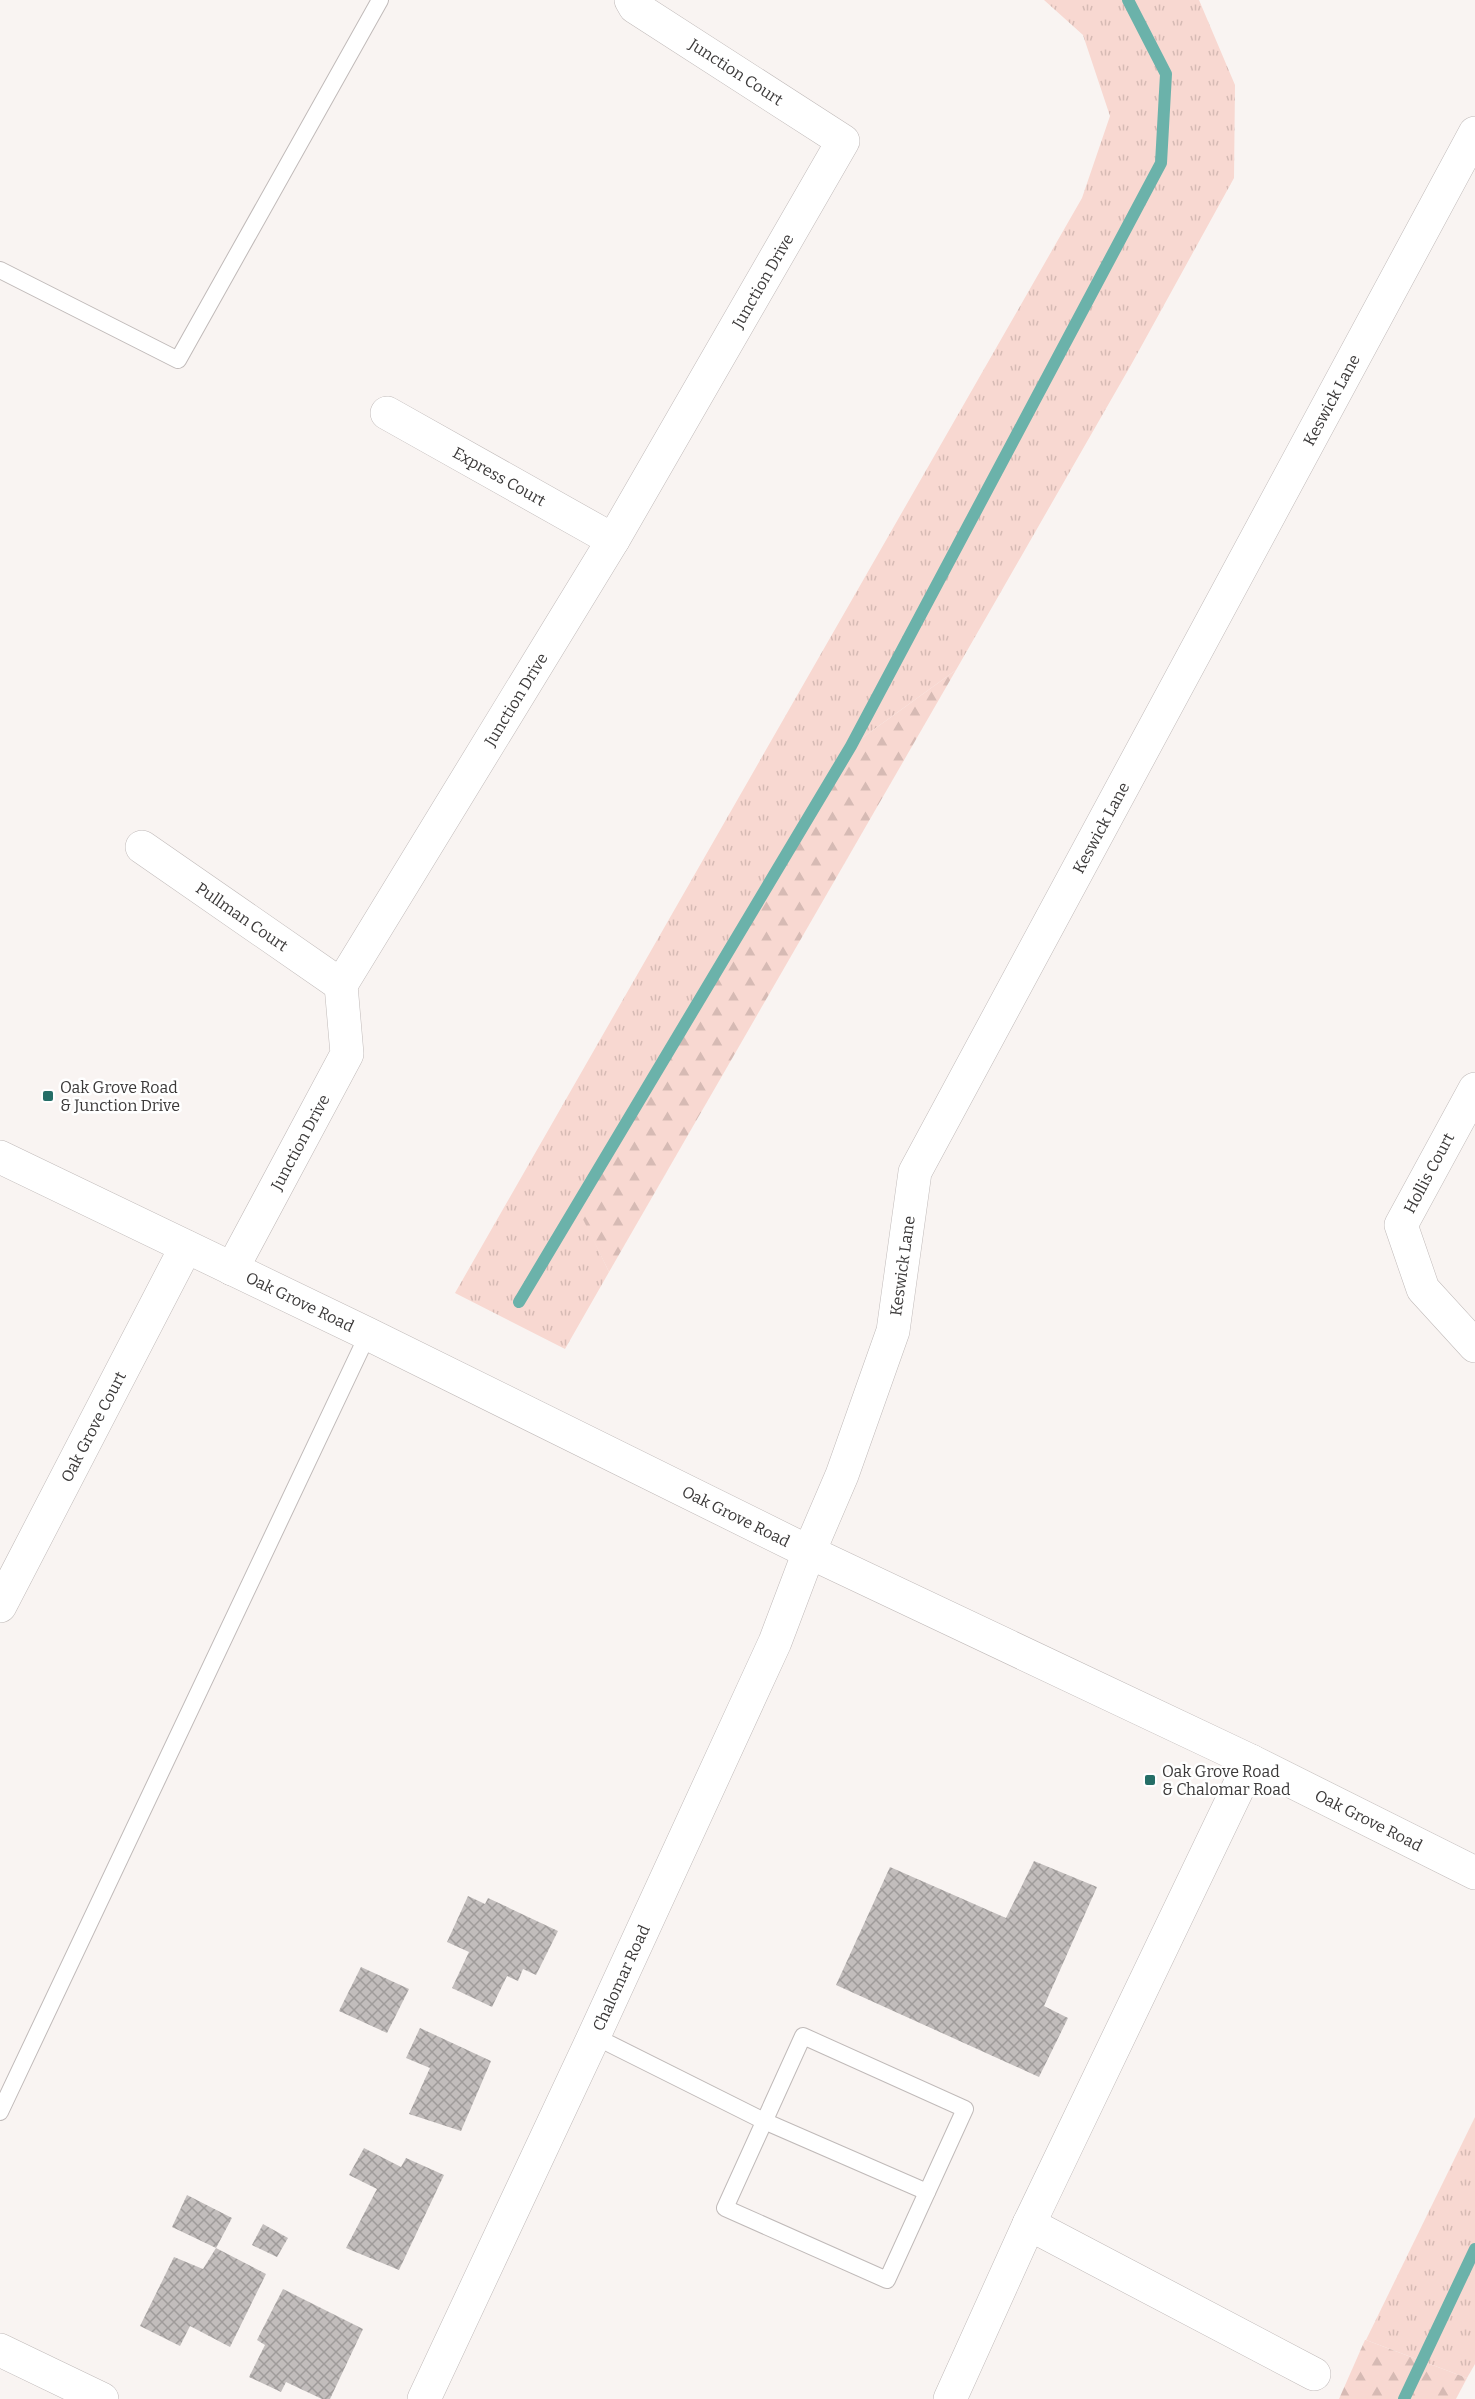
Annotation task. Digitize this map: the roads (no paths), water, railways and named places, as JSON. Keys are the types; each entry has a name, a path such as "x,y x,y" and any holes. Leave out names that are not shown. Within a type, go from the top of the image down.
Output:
{"street":[{"name":"Junction Court","path":"630,0 635,7 843,141"},
{"name":"Keswick Lane","path":"809,1552 842,1475 893,1331 915,1172 1475,133"},
{"name":"Junction Drive","path":"232,1269 347,1054 341,985 613,540 843,141"},
{"name":"Express Court","path":"387,413 613,540"},
{"name":"Pullman Court","path":"142,847 341,985"},
{"name":"Hollis Court","path":"1475,1089 1401,1225 1423,1289 1475,1346"},
{"name":"Oak Grove Road","path":"0,1157 368,1334 809,1552 1251,1761 1475,1873"},
{"name":"Oak Grove Court","path":"0,1606 186,1247"},
{"name":"Chalomar Road","path":"424,2399 775,1642 809,1552"},
{"path":"950,2399 1029,2224 1251,1761"},
{"path":"1029,2224 1314,2374"},
{"path":"0,2350 102,2399"}],"lane":[{"path":"0,270 178,360 380,0"},
{"path":"0,2112 368,1334"},
{"path":"594,2036 764,2121 927,2192"},
{"path":"803,2036 965,2109 887,2280 725,2208 764,2121 803,2036"}],"waterway":[{"path":"519,1302 851,746 1161,163 1166,74 1128,0"},
{"path":"1404,2399 1475,2249"}],"place":[{"name":"Oak Grove Road & Junction Drive","path":"48,1096"},
{"name":"Oak Grove Road & Chalomar Road","path":"1150,1780"}]}
